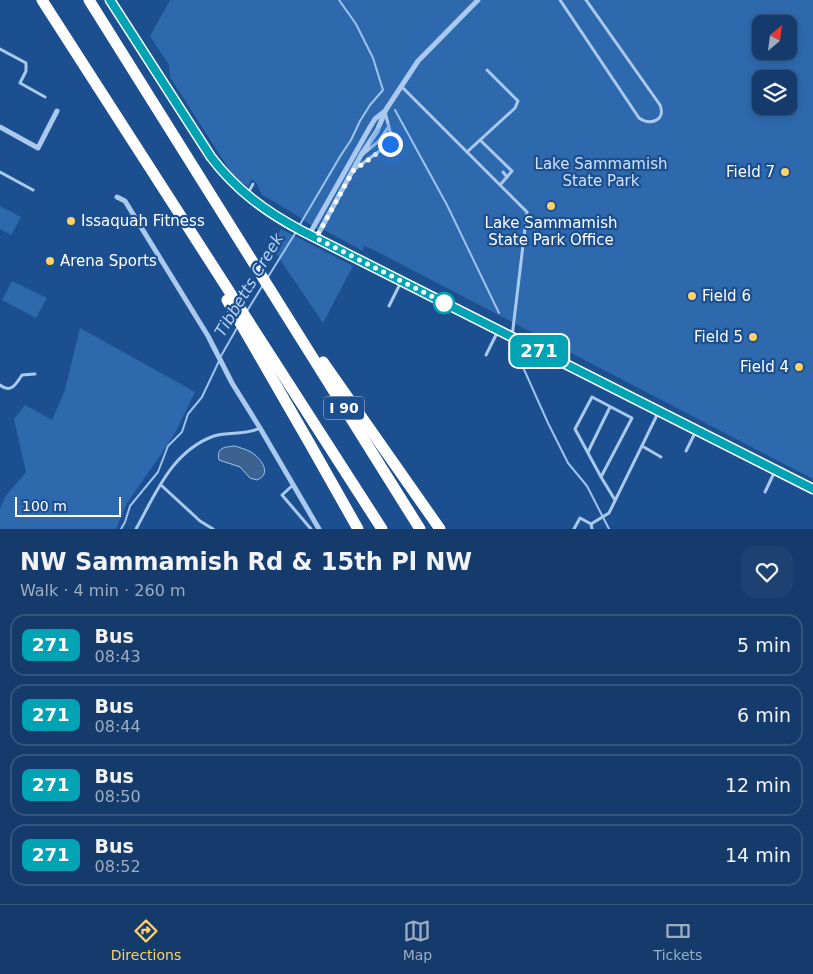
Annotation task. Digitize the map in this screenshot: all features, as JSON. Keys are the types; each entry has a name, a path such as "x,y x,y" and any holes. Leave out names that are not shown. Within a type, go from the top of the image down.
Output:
{"highway":[{"path":"42,0 174,205 245,324 358,529"},
{"name":"I 90","path":"89,0 420,529"},
{"path":"268,286 334,376 440,529"},
{"name":"I 90","path":"245,324 382,529"},
{"path":"398,470 435,529"}],"street":[{"path":"110,0 198,139 222,172 247,196 268,212 309,235 813,489"},
{"path":"309,235 375,119 385,111 418,61 458,18 478,0"},
{"path":"0,127 38,148 47,126 57,111"},
{"path":"309,235 353,171 381,124 385,111"},
{"path":"117,197 125,201 219,354 232,383 319,529"}],"lane":[{"path":"560,0 639,118 644,122 651,123 661,115 660,105 586,0"},
{"path":"0,49 26,63 26,71 20,83 45,97"},
{"path":"467,152 515,108 518,102 487,70"},
{"path":"402,87 527,212 512,337"},
{"path":"353,171 390,144 392,140 385,111"},
{"path":"362,155 379,141 389,125"},
{"path":"480,140 512,171 500,185"},
{"path":"0,172 34,190"},
{"path":"503,172 507,176"},
{"path":"247,196 253,184"},
{"path":"152,258 159,256"},
{"path":"389,306 401,281"},
{"path":"486,355 499,330"},
{"path":"0,385 7,389 11,388 22,375 36,374"},
{"path":"601,477 632,418 592,398 575,430 601,477 615,500"},
{"path":"588,452 610,407"},
{"path":"591,524 608,513 659,412"},
{"path":"136,529 176,462 198,444 216,436 246,433 260,428"},
{"path":"686,451 696,430"},
{"path":"642,446 661,457"},
{"path":"764,492 776,470"},
{"path":"161,485 200,521 213,529"},
{"path":"293,485 282,495 311,529"},
{"path":"574,529 580,518 591,524"},
{"path":"591,524 592,529"}],"green space":[{"name":"Lake Sammamish State Park","path":"170,0 813,0 813,479 370,248 364,246 363,251 324,230 320,231 262,195 257,184 252,179 248,187 234,177 170,77 169,65 150,36"},
{"path":"0,206 21,217 11,235 0,229"},
{"path":"281,229 353,266 323,323 271,246"},
{"path":"12,281 47,298 36,318 2,300"},
{"path":"80,328 195,392 176,431 127,503 116,529 0,529 0,509 5,497 26,472 14,419 25,405 52,420 65,390"}],"shaded area":[{"path":"235,446 249,451 259,458 265,470 262,477 257,480 250,478 240,467 219,460 220,450 225,447"}],"waterway":[{"name":"Tibbetts Creek","path":"299,226 351,140 360,121 370,105 383,90 373,58 356,24 339,0"},
{"path":"395,110 447,205 499,313"},
{"name":"Tibbetts Creek","path":"268,277 296,232"},
{"name":"Tibbetts Creek","path":"247,311 263,285"},
{"name":"Tibbetts Creek","path":"221,356 237,328"},
{"path":"518,356 568,463 587,486 609,529"},
{"name":"Tibbetts Creek","path":"121,529 130,506 158,472 168,446 182,432 188,414 202,397 219,361"}],"bus line":[{"name":"271","path":"110,0 211,157 228,179 261,207 302,231 813,489"}],"place":[{"name":"Field 7","path":"785,172"},
{"name":"Lake Sammamish State Park Office","path":"551,206"},
{"name":"Issaquah Fitness","path":"71,221"},
{"name":"Arena Sports","path":"50,261"},
{"name":"Field 6","path":"692,296"},
{"name":"Field 5","path":"753,337"},
{"name":"Field 4","path":"799,367"}],"route":[{"path":"390,144 353,171 316,238 447,304 444,303"}]}
